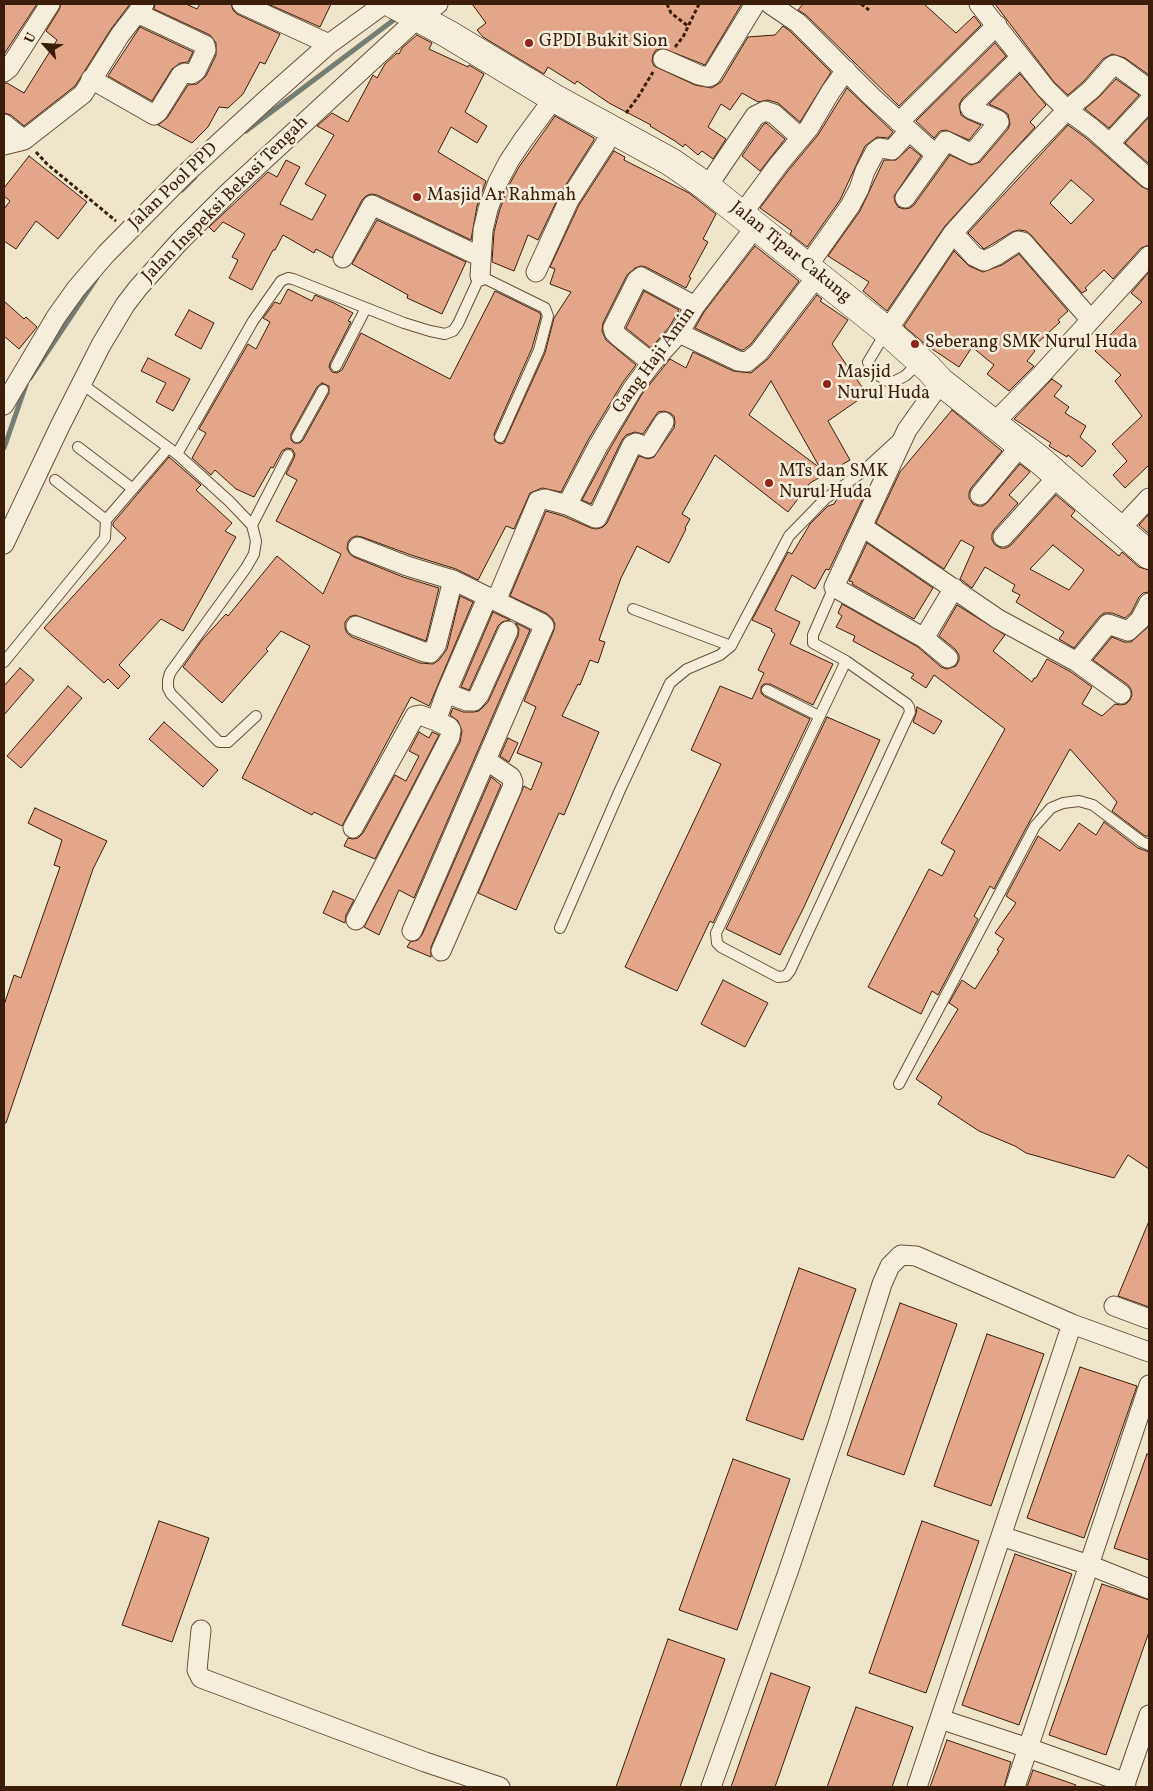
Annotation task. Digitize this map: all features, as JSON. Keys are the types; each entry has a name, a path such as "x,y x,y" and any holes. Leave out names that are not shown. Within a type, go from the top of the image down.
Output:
{"street":[{"path":"4,72 9,68 50,4"},
{"path":"242,4 329,44"},
{"name":"Jalan Pool PPD","path":"4,405 10,382 92,269 199,161 329,44 384,4"},
{"path":"664,59 708,78 755,4"},
{"path":"770,4 791,10 798,23 904,127 936,154"},
{"path":"979,4 1046,89 1067,110 1110,143 1149,180"},
{"path":"4,145 24,140 83,94 91,80 120,35 140,8 204,45 206,50 196,71 192,74 181,74 158,112 154,115 91,80"},
{"name":"Jalan Tipar Cakung","path":"415,10 448,34 554,98 671,162 707,187 887,331 941,382 1021,445 1149,555"},
{"name":"Jalan Inspeksi Bekasi Tengah","path":"4,544 101,345 120,313 149,274 228,193 415,10"},
{"path":"679,332 738,361 747,362 759,352 812,271 850,206 875,152 880,148 892,150 904,127 997,25"},
{"path":"905,198 946,141 973,153 999,122 970,107 1021,57"},
{"path":"887,331 953,233 1016,163 1114,65 1149,89"},
{"name":"Gang Haji Amin","path":"567,505 616,415 633,388 679,332 749,220 779,164 809,128 846,70"},
{"path":"480,276 483,230 498,182 523,140 554,98"},
{"path":"1110,143 1149,101"},
{"path":"707,187 755,116 765,111 774,114 801,138"},
{"path":"4,124 24,140"},
{"path":"536,272 569,200 614,130"},
{"path":"343,258 372,205 481,257"},
{"path":"953,233 974,256 984,261 997,256 1018,241 1023,242 1090,320"},
{"path":"993,424 1149,256"},
{"path":"652,363 619,337 613,328 637,280 641,277 695,306"},
{"path":"941,382 907,430 864,527 834,587 924,638 948,658"},
{"path":"436,721 446,693 538,501 545,499 567,505 597,518 632,445 636,444 648,448 664,422"},
{"path":"980,495 1021,445"},
{"path":"1003,537 1058,476"},
{"path":"1120,529 1149,498"},
{"path":"864,527 998,618 1077,662 1121,694"},
{"path":"358,547 407,566 453,580 544,626 412,932"},
{"path":"356,626 430,653 436,646 453,580"},
{"path":"924,638 954,588"},
{"path":"1077,662 1108,624 1128,632 1140,620 1149,603"},
{"path":"446,693 467,701 474,701 479,695 508,631"},
{"path":"353,828 415,716 420,715 449,727 452,733 356,920"},
{"path":"441,951 512,788 511,776 486,760"},
{"path":"711,1787 788,1572 876,1303 890,1266 901,1255 916,1256 1072,1324 1149,1352"},
{"path":"1114,1306 1149,1319"},
{"path":"917,1787 1072,1324"},
{"path":"1015,1787 1149,1385"},
{"path":"1001,1536 1149,1589"},
{"path":"201,1630 197,1670 201,1678 425,1762 500,1787"},
{"path":"940,1719 1028,1748 1125,1785 1149,1715"}],"lane":[{"path":"4,662 105,538 106,520 133,489 173,451 253,321 284,278 294,279 404,323 445,334 453,331 458,324 480,276 542,306 548,312 540,350 500,437"},
{"path":"336,366 366,308"},
{"path":"887,331 868,362 876,374 892,383 905,376 921,362"},
{"path":"82,384 173,451 229,501 252,526 256,541 254,554 246,568 170,673 168,688 171,694 219,742 228,742 256,716"},
{"path":"296,436 323,390"},
{"path":"560,928 620,790 670,683 687,669 720,655 730,646 790,536 825,499 861,473 907,430"},
{"path":"78,446 133,489"},
{"path":"252,526 288,454"},
{"path":"55,480 106,520"},
{"path":"834,587 812,640 814,643 846,661 907,704 910,712 790,971 786,976 778,977 720,947 716,944 716,933 846,661"},
{"path":"633,609 730,646"},
{"path":"767,690 819,716"},
{"path":"899,1084 1035,826 1051,808 1063,803 1079,801 1094,805 1142,842 1149,845"}],"path":[{"path":"667,4 671,13 688,26"},
{"path":"861,4 869,10"},
{"path":"24,140 47,164 129,231"}],"building":[{"path":"4,4 37,4 4,54"},
{"path":"61,4 130,4 111,29 75,86 24,126 11,115 4,113 4,83 24,93 57,40 46,31"},
{"path":"155,4 186,4 197,9 200,4 231,4 237,14 280,34 265,64 260,62 243,94 228,108 219,107 208,127 192,143 158,125 167,118 188,85 197,84 206,76 216,55 216,43 210,35 154,9"},
{"path":"268,4 331,4 320,27"},
{"path":"472,4 739,4 741,5 705,65 662,48 656,50 653,55 652,61 654,66 695,85 712,88 721,82 748,37 775,35 783,26 831,72 800,122 778,103 768,100 758,102 742,93 730,110 721,104 708,127 726,139 713,159 702,151 698,155 685,144 683,147 651,125 609,103 577,81 575,84 548,67 544,74 483,37 477,30 486,23"},
{"path":"803,4 924,4 956,33 974,16 981,25 899,106 806,15 798,10"},
{"path":"995,4 1149,4 1149,75 1125,58 1112,54 1103,59 1084,81 1068,95 1054,82"},
{"path":"140,27 193,52 188,62 180,63 172,69 152,101 108,76"},
{"path":"417,35 432,43 429,49 468,67 469,65 484,74 465,112 487,126 477,143 451,127 438,152 486,181 477,206 471,240 377,195 371,194 362,200 332,258 316,249 314,253 283,235 252,290 229,278 238,260 232,257 245,234 223,222 214,232 209,227 268,172 277,177 286,160 300,167 280,204 312,220 326,195 305,184 334,135 317,126 332,113 348,122 373,75 377,78 385,64 397,53 399,54 402,48"},
{"path":"995,43 1006,56 962,99 959,105 961,115 981,125 969,140 946,130 940,131 934,138 916,121"},
{"path":"1020,74 1046,105 1030,122 1035,127 945,226 887,311 863,291 869,282 828,256 860,211 884,160 896,160 910,147 921,156 894,196 898,207 904,209 914,205 950,155 971,165 980,162 1008,129 1010,124 1008,114 989,104"},
{"path":"1116,79 1139,95 1109,128 1085,109"},
{"path":"847,88 893,132 888,138 877,137 865,146 840,200 807,247 790,234 792,231 760,208 818,135"},
{"path":"555,116 594,138 594,140 560,194 538,240 528,235 514,271 492,262 494,232 499,212 508,187 519,167"},
{"path":"1149,117 1149,164 1125,143"},
{"path":"766,123 785,139 760,171 742,156"},
{"path":"1068,125 1086,138 1142,187 1149,190 1149,245 1141,248 1113,279 1104,270 1085,288 1087,290 1082,293 1026,231 1012,232 984,249 968,233","holes":["1071,180 1094,200 1071,224 1050,203"]},
{"path":"614,151 625,157 624,160 689,193 716,214 703,239 708,242 689,277 691,278 686,288 646,267 635,268 627,275 603,323 602,331 606,340 636,365 623,382 588,440 561,492 542,488 530,493 514,529 506,526 478,580 456,569 362,537 356,536 348,542 347,549 354,557 403,577 439,588 426,641 355,615 349,617 345,622 347,633 352,637 420,663 433,664 439,660 447,649 460,596 473,602 429,706 411,697 342,826 314,812 312,815 242,778 310,646 281,631 266,649 268,651 222,703 183,667 202,640 226,614 228,616 277,556 323,594 341,554 276,521 297,480 286,474 295,454 292,449 287,448 282,451 254,497 236,489 215,470 211,475 192,458 206,433 199,429 248,344 256,349 270,322 263,318 275,302 280,304 288,289 312,301 315,295 353,313 348,321 351,322 330,363 329,367 332,372 337,373 342,370 361,333 450,379 495,291 540,313 541,316 532,348 494,434 495,441 500,444 504,443 545,353 554,318 571,292 550,284 555,269 550,267 579,205","holes":["322,383 329,386 329,393 303,440 300,443 294,443 291,440 291,434 317,387"]},
{"path":"29,156 87,202 58,239 36,221 16,249 4,241 4,209 10,201 4,196 4,188"},
{"path":"377,220 466,262 442,314 407,298 408,295 352,264"},
{"path":"755,246 799,281 751,344 741,350 695,328 704,312"},
{"path":"954,251 969,266 983,272 1002,265 1019,254 1068,311 1058,320 1060,322 1032,348 1035,351 1027,361 1034,366 1009,391 987,374 994,365 972,347 959,367 926,345 904,326"},
{"path":"1149,272 1149,465 1125,488 1113,475 1127,461 1112,444 1142,416 1115,381 1121,375 1095,351 1142,302 1131,293"},
{"path":"644,291 679,310 670,326 651,348 626,328"},
{"path":"817,295 822,299 820,301 848,320 832,344 867,394 828,421 850,460 810,483 788,512 715,455 682,514 690,519 669,563 637,546 621,578 599,640 605,642 598,663 590,660 580,685 578,684 562,716 599,732 564,815 559,813 516,910 478,893 524,786 531,790 542,763 517,753 536,707 524,701 555,624 546,613 510,596 546,511 591,528 597,529 607,523 639,456 648,459 654,457 674,428 674,416 664,411 658,412 643,434 635,432 626,435 591,504 582,500 642,394 670,359 686,368 693,352 733,371 751,373 768,359","holes":["771,381 820,468 749,415"]},
{"path":"4,301 24,319 26,317 37,327 19,349 4,336"},
{"path":"189,310 214,323 201,349 175,335"},
{"path":"148,358 190,379 173,411 156,402 166,383 141,371"},
{"path":"1052,379 1062,386 1054,396 1069,407 1065,413 1086,426 1080,437 1096,451 1082,467 1068,455 1067,457 1049,446 1051,443 1014,419"},
{"path":"952,410 1002,451 971,488 969,498 973,504 983,506 988,502 1020,464 1030,472 1009,495 1018,503 994,530 992,540 995,545 1006,548 1011,545 1056,495 1075,511 1071,516 1119,556 1122,552 1139,567 1149,570 1149,592 1143,593 1139,597 1131,613 1125,618 1112,613 1104,613 1074,648 1059,639 1064,632 1016,602 1020,595 1012,591 1015,585 985,567 972,588 960,579 974,547 961,540 944,569 876,523 900,472","holes":["1053,545 1084,570 1069,590 1030,569"]},
{"path":"169,457 201,485 196,490 232,523 225,531 236,537 183,631 161,619 119,665 130,676 118,689 108,679 104,683 44,628 126,538 113,526 113,523"},
{"path":"853,487 865,494 829,570 826,569 815,589 792,575 775,610 800,622 790,644 833,664 813,705 770,684 764,684 761,687 761,693 764,696 810,719 713,923 710,921 677,991 625,967 721,764 691,750 720,686 752,699 764,673 758,670 775,634 771,631 772,629 752,620 788,552 792,554 810,524 828,506 834,504 837,499"},
{"path":"1149,514 1149,534 1139,525"},
{"path":"867,543 933,588 914,619 849,581"},
{"path":"842,604 918,647 941,667 947,669 956,666 959,655 955,649 939,636 957,605 1005,635 993,651 1032,682 1047,659 1071,672 1092,687 1082,704 1102,716 1115,704 1126,704 1132,695 1128,685 1093,660 1112,637 1124,642 1131,642 1149,626 1149,836 1145,836 1112,811 1117,802 1070,749 994,889 990,886 974,916 978,919 938,995 932,991 921,1014 868,987 929,869 942,876 955,851 941,843 1005,729 934,675 926,688 911,678 914,674 853,641 855,636 836,627 842,616 838,613"},
{"path":"493,612 510,620 502,622 498,626 469,690 461,687"},
{"path":"516,623 530,630 414,898 399,890 379,935 364,927 460,742 462,731 458,721 450,715 453,708 463,712 474,712 479,711 488,702 518,636 519,629"},
{"path":"20,668 34,680 4,715 4,686"},
{"path":"68,686 82,698 21,768 7,756"},
{"path":"917,707 942,721 934,734 913,722"},
{"path":"827,717 880,740 804,907 780,955 726,929"},
{"path":"164,722 218,770 203,787 149,739"},
{"path":"419,732 429,738 432,732 439,735 375,859 344,846 348,838 358,838 363,833 395,775 406,781 419,756 409,751"},
{"path":"508,738 518,743 509,762 500,756"},
{"path":"491,777 501,785 431,947 431,957 407,947 410,942 418,940 422,935"},
{"path":"35,808 107,841 93,869 6,1123 4,1123 4,1005 14,975 21,978 60,867 54,865 62,840 28,823"},
{"path":"1104,822 1138,848 1149,852 1149,1169 1128,1155 1114,1178 1026,1153 1015,1146 979,1131 938,1104 942,1097 916,1079 958,1009 949,1003 962,980 975,989 999,951 997,950 1004,939 995,933 1016,903 1006,896 1038,836 1060,851 1079,823 1096,835"},
{"path":"333,891 354,900 346,915 345,923 323,913"},
{"path":"723,980 768,1003 745,1047 701,1024"},
{"path":"1149,1221 1149,1307 1118,1296"},
{"path":"799,1268 856,1289 803,1440 746,1420"},
{"path":"900,1303 957,1324 904,1475 847,1455"},
{"path":"987,1334 1044,1354 991,1506 934,1486"},
{"path":"1080,1367 1137,1386 1084,1538 1027,1518"},
{"path":"1147,1454 1149,1455 1149,1560 1114,1548"},
{"path":"733,1459 790,1479 737,1630 679,1610"},
{"path":"159,1521 209,1538 172,1642 122,1625"},
{"path":"922,1521 979,1541 926,1693 869,1673"},
{"path":"1015,1554 1072,1574 1019,1725 962,1705"},
{"path":"1102,1584 1149,1600 1149,1632 1106,1755 1049,1735"},
{"path":"668,1639 725,1659 680,1787 616,1787"},
{"path":"771,1673 810,1687 775,1787 731,1787"},
{"path":"856,1707 913,1727 892,1787 827,1787"},
{"path":"947,1740 1011,1762 1004,1787 930,1787"},
{"path":"1033,1770 1076,1785 1075,1787 1027,1787"}],"waterway":[{"path":"246,131 399,16"},
{"path":"182,190 195,177"},
{"path":"30,378 96,279"},
{"path":"4,448 26,385"}],"place":[{"name":"GPDI Bukit Sion","path":"529,43"},
{"name":"Masjid Ar Rahmah","path":"417,197"},
{"name":"Seberang SMK Nurul Huda","path":"915,344"},
{"name":"Masjid Nurul Huda","path":"827,384"},
{"name":"MTs dan SMK Nurul Huda","path":"769,483"}]}
